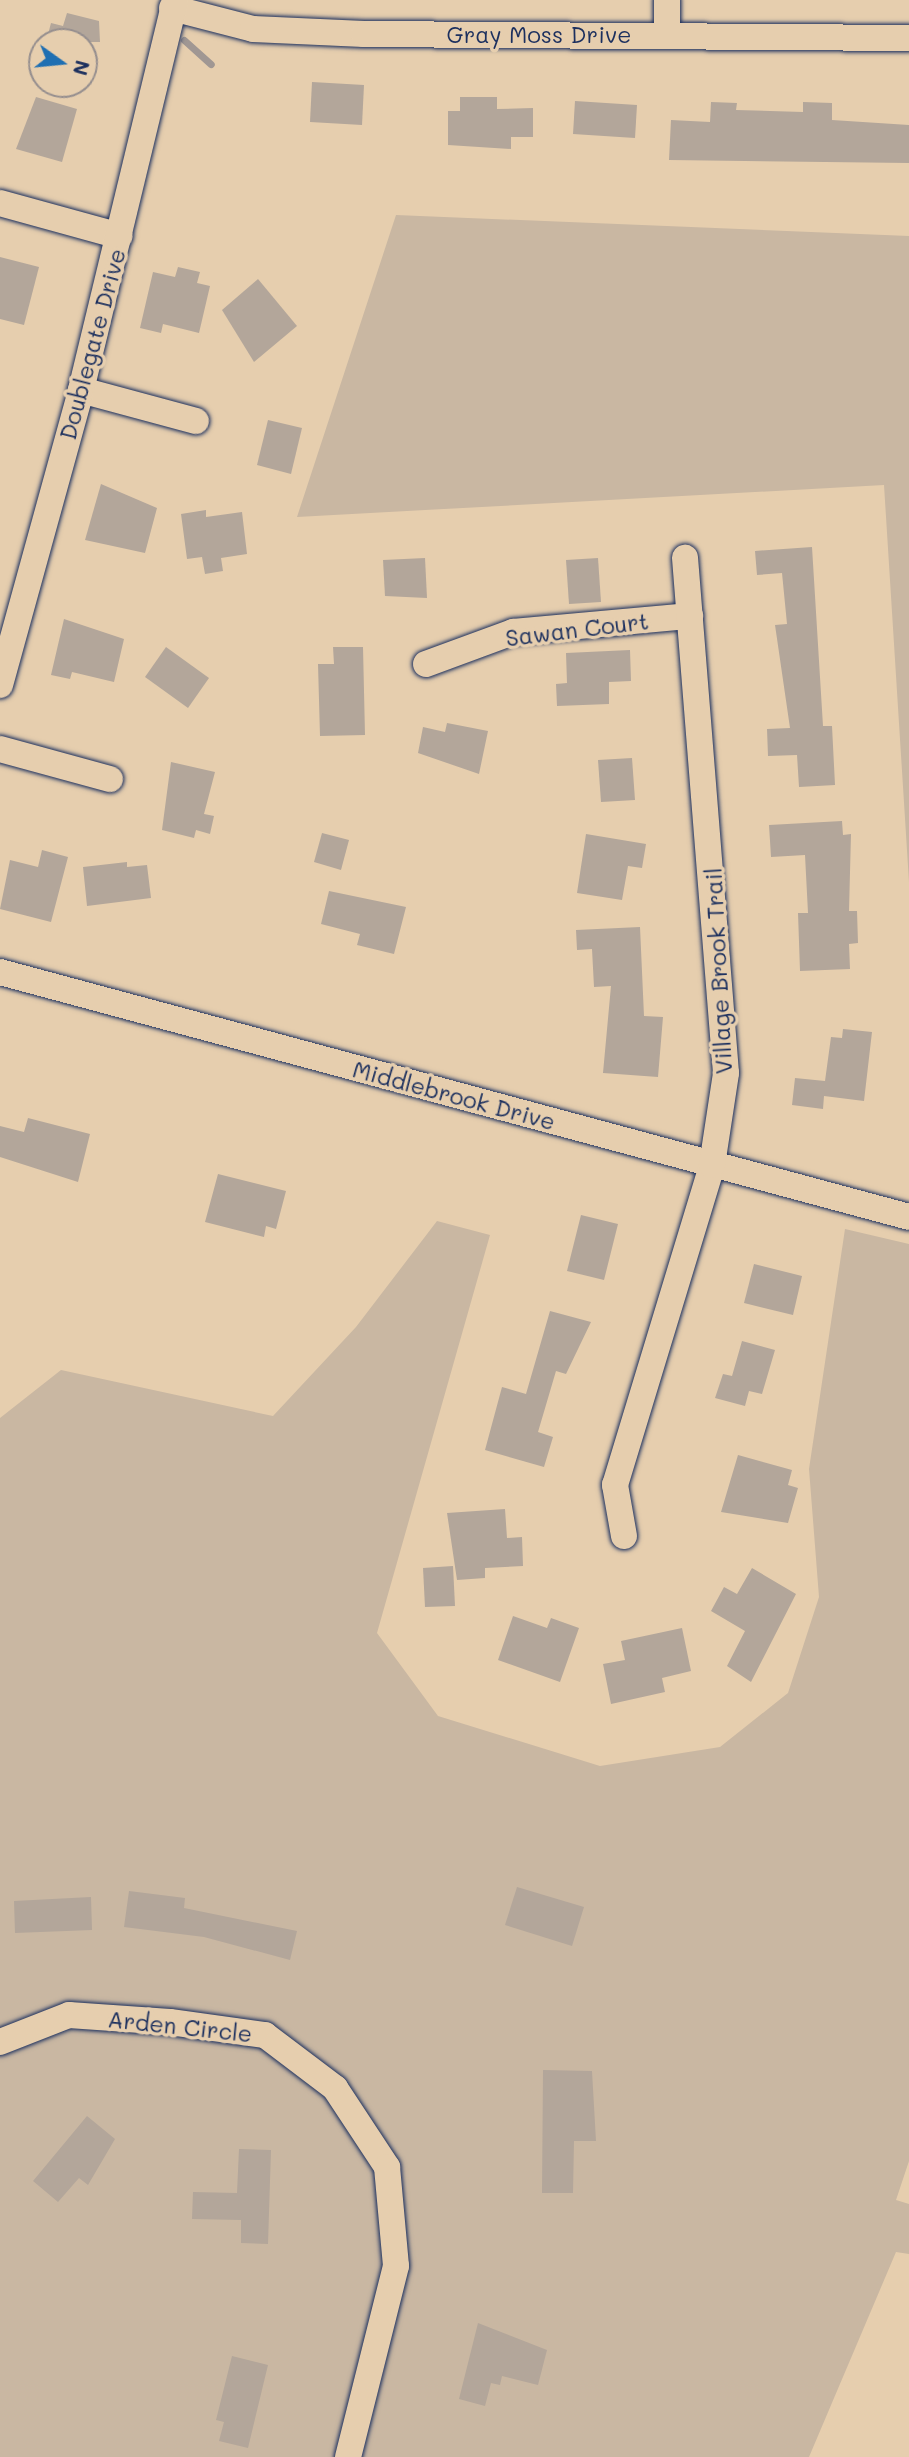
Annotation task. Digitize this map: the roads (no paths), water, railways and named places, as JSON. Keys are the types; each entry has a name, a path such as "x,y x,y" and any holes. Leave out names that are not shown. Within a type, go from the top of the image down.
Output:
{"street":[{"path":"667,0 667,35"},
{"name":"Gray Moss Drive","path":"174,4 253,29 909,38"},
{"name":"Doublegate Drive","path":"0,685 81,390 174,4"},
{"path":"0,203 120,236"},
{"path":"81,390 196,421"},
{"name":"Village Brook Trail","path":"624,1536 615,1486 712,1165 726,1073 725,1017 685,558"},
{"name":"Sawan Court","path":"426,664 513,632 690,616"},
{"path":"0,749 110,779"},
{"name":"Middlebrook Drive","path":"0,972 909,1217"},
{"name":"Arden Circle","path":"0,2042 69,2015 197,2025 265,2035 335,2088 387,2167 396,2266 348,2457"}],"waterway":[{"path":"184,40 211,64"}]}
